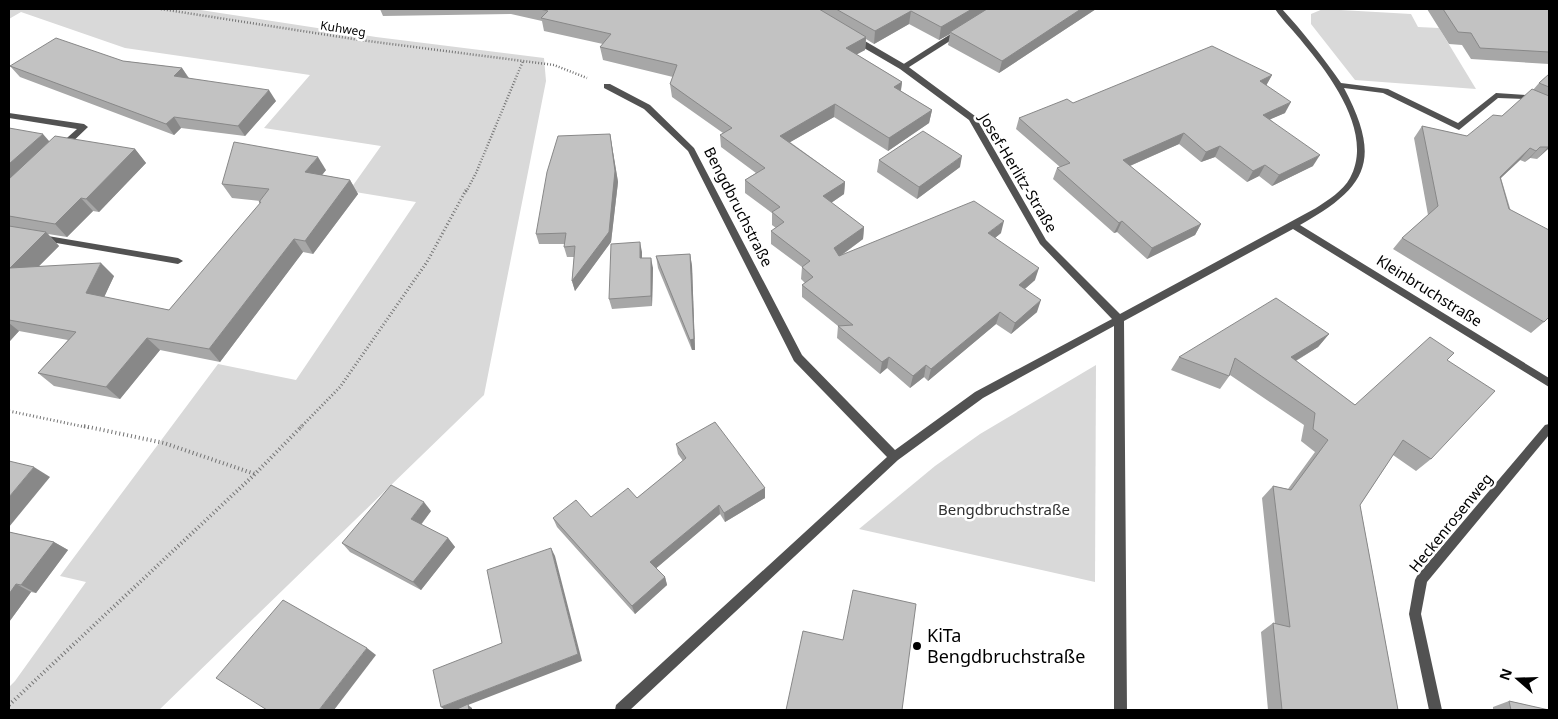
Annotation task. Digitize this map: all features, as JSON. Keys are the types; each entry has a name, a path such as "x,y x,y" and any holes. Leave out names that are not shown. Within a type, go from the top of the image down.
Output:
{"street":[{"path":"621,710 894,457 979,395 1323,208 1347,188 1355,177 1360,164 1362,150 1357,120 1338,85 1278,9"},
{"path":"904,67 971,25"},
{"name":"Josef-Herlitz-Straße","path":"846,33 904,67 972,118 1043,242 1119,320"},
{"path":"1338,85 1385,90 1459,128 1496,95 1526,97 1549,108"},
{"name":"Bengdbruchstraße","path":"607,86 647,107 691,150 798,358 894,457"},
{"path":"9,115 84,127 56,153"},
{"name":"Kleinbruchstraße","path":"1292,225 1549,383"},
{"path":"36,237 178,261"},
{"path":"1119,320 1122,710"},
{"name":"Heckenrosenweg","path":"1435,710 1416,614 1421,580 1549,428"}],"path":[{"name":"Kuhweg","path":"161,9 360,40 554,65 607,86"},
{"path":"9,705 255,474 340,387 427,262 476,173 523,61"},
{"path":"9,411 164,443 255,474"}],"green space":[{"path":"9,9 194,9 376,37 544,58 546,81 484,395 159,710 9,710 9,687 86,582 60,576 218,364 296,380 416,202 349,191 381,146 264,128 310,75 125,48 21,12 9,19"},
{"path":"1323,9 1411,14 1418,27 1439,28 1476,89 1355,80 1311,24 1311,14"},
{"path":"1096,365 1095,582 859,529 935,466 980,434"}],"building":[{"path":"540,9 819,9 866,37 846,48 902,82 894,87 932,110 889,138 835,104 780,136 845,182 823,196 864,227 834,248 839,256 974,201 1004,221 988,233 1039,268 1019,285 1041,300 1015,323 1000,312 931,369 926,365 913,376 889,357 882,362 838,326 853,325 802,285 813,277 802,267 810,261 771,231 784,222 772,212 780,207 745,180 765,168 720,135 732,128 670,84 677,65 600,47 611,34 541,18 548,11"},
{"path":"836,9 972,9 941,27 911,11 875,31"},
{"path":"987,9 1081,9 1002,61 950,32"},
{"path":"1443,9 1549,9 1549,52 1480,48 1471,33 1458,32"},
{"path":"56,38 123,61 182,68 174,76 269,90 238,126 174,117 166,124 10,66"},
{"path":"1212,46 1272,75 1260,81 1291,102 1263,115 1320,155 1279,175 1265,165 1253,171 1220,146 1206,152 1184,133 1123,160 1201,224 1152,248 1122,221 1119,223 1057,168 1070,163 1019,118 1067,99 1073,103"},
{"path":"1549,74 1549,87 1539,83"},
{"path":"1532,89 1549,96 1549,146 1540,147 1536,151 1530,148 1500,177 1509,209 1549,230 1549,317 1544,322 1402,238 1438,206 1422,126 1467,136 1493,115 1502,116"},
{"path":"9,128 43,134 9,164"},
{"path":"923,131 962,156 919,187 879,160"},
{"path":"610,134 615,171 609,232 572,281 575,246 564,247 566,233 536,234 547,172 558,136"},
{"path":"55,136 135,149 86,199 81,198 55,224 9,216 9,179"},
{"path":"234,142 318,157 305,172 350,180 305,241 294,239 209,349 147,338 106,387 38,373 76,332 9,320 9,226 46,232 10,268 101,263 86,293 169,310 261,202 259,202 269,189 222,184"},
{"path":"640,242 640,258 651,258 651,296 609,299 611,244"},
{"path":"690,254 694,339 690,340 656,256"},
{"path":"1276,298 1329,334 1291,357 1355,405 1430,337 1454,353 1447,360 1495,391 1431,459 1403,440 1360,505 1398,710 1282,710 1273,623 1290,627 1273,486 1291,490 1328,440 1313,429 1315,413 1235,358 1229,376 1179,357"},
{"path":"715,422 765,488 724,513 719,505 650,562 665,577 632,606 553,518 576,500 591,517 628,488 637,498 686,458 676,444"},
{"path":"9,461 34,467 9,497"},
{"path":"391,485 424,502 411,519 448,538 413,582 342,543"},
{"path":"9,532 54,542 21,585 16,584 9,594"},
{"path":"551,548 578,654 441,707 433,670 502,643 487,570"},
{"path":"853,590 916,604 902,710 786,710 803,631 843,640"},
{"path":"283,600 367,648 319,710 267,710 216,678"},
{"path":"1509,701 1549,710 1511,710"},
{"path":"468,704 469,710 455,710"}],"place":[{"name":"KiTa Bengdbruchstraße","path":"917,646"}]}
